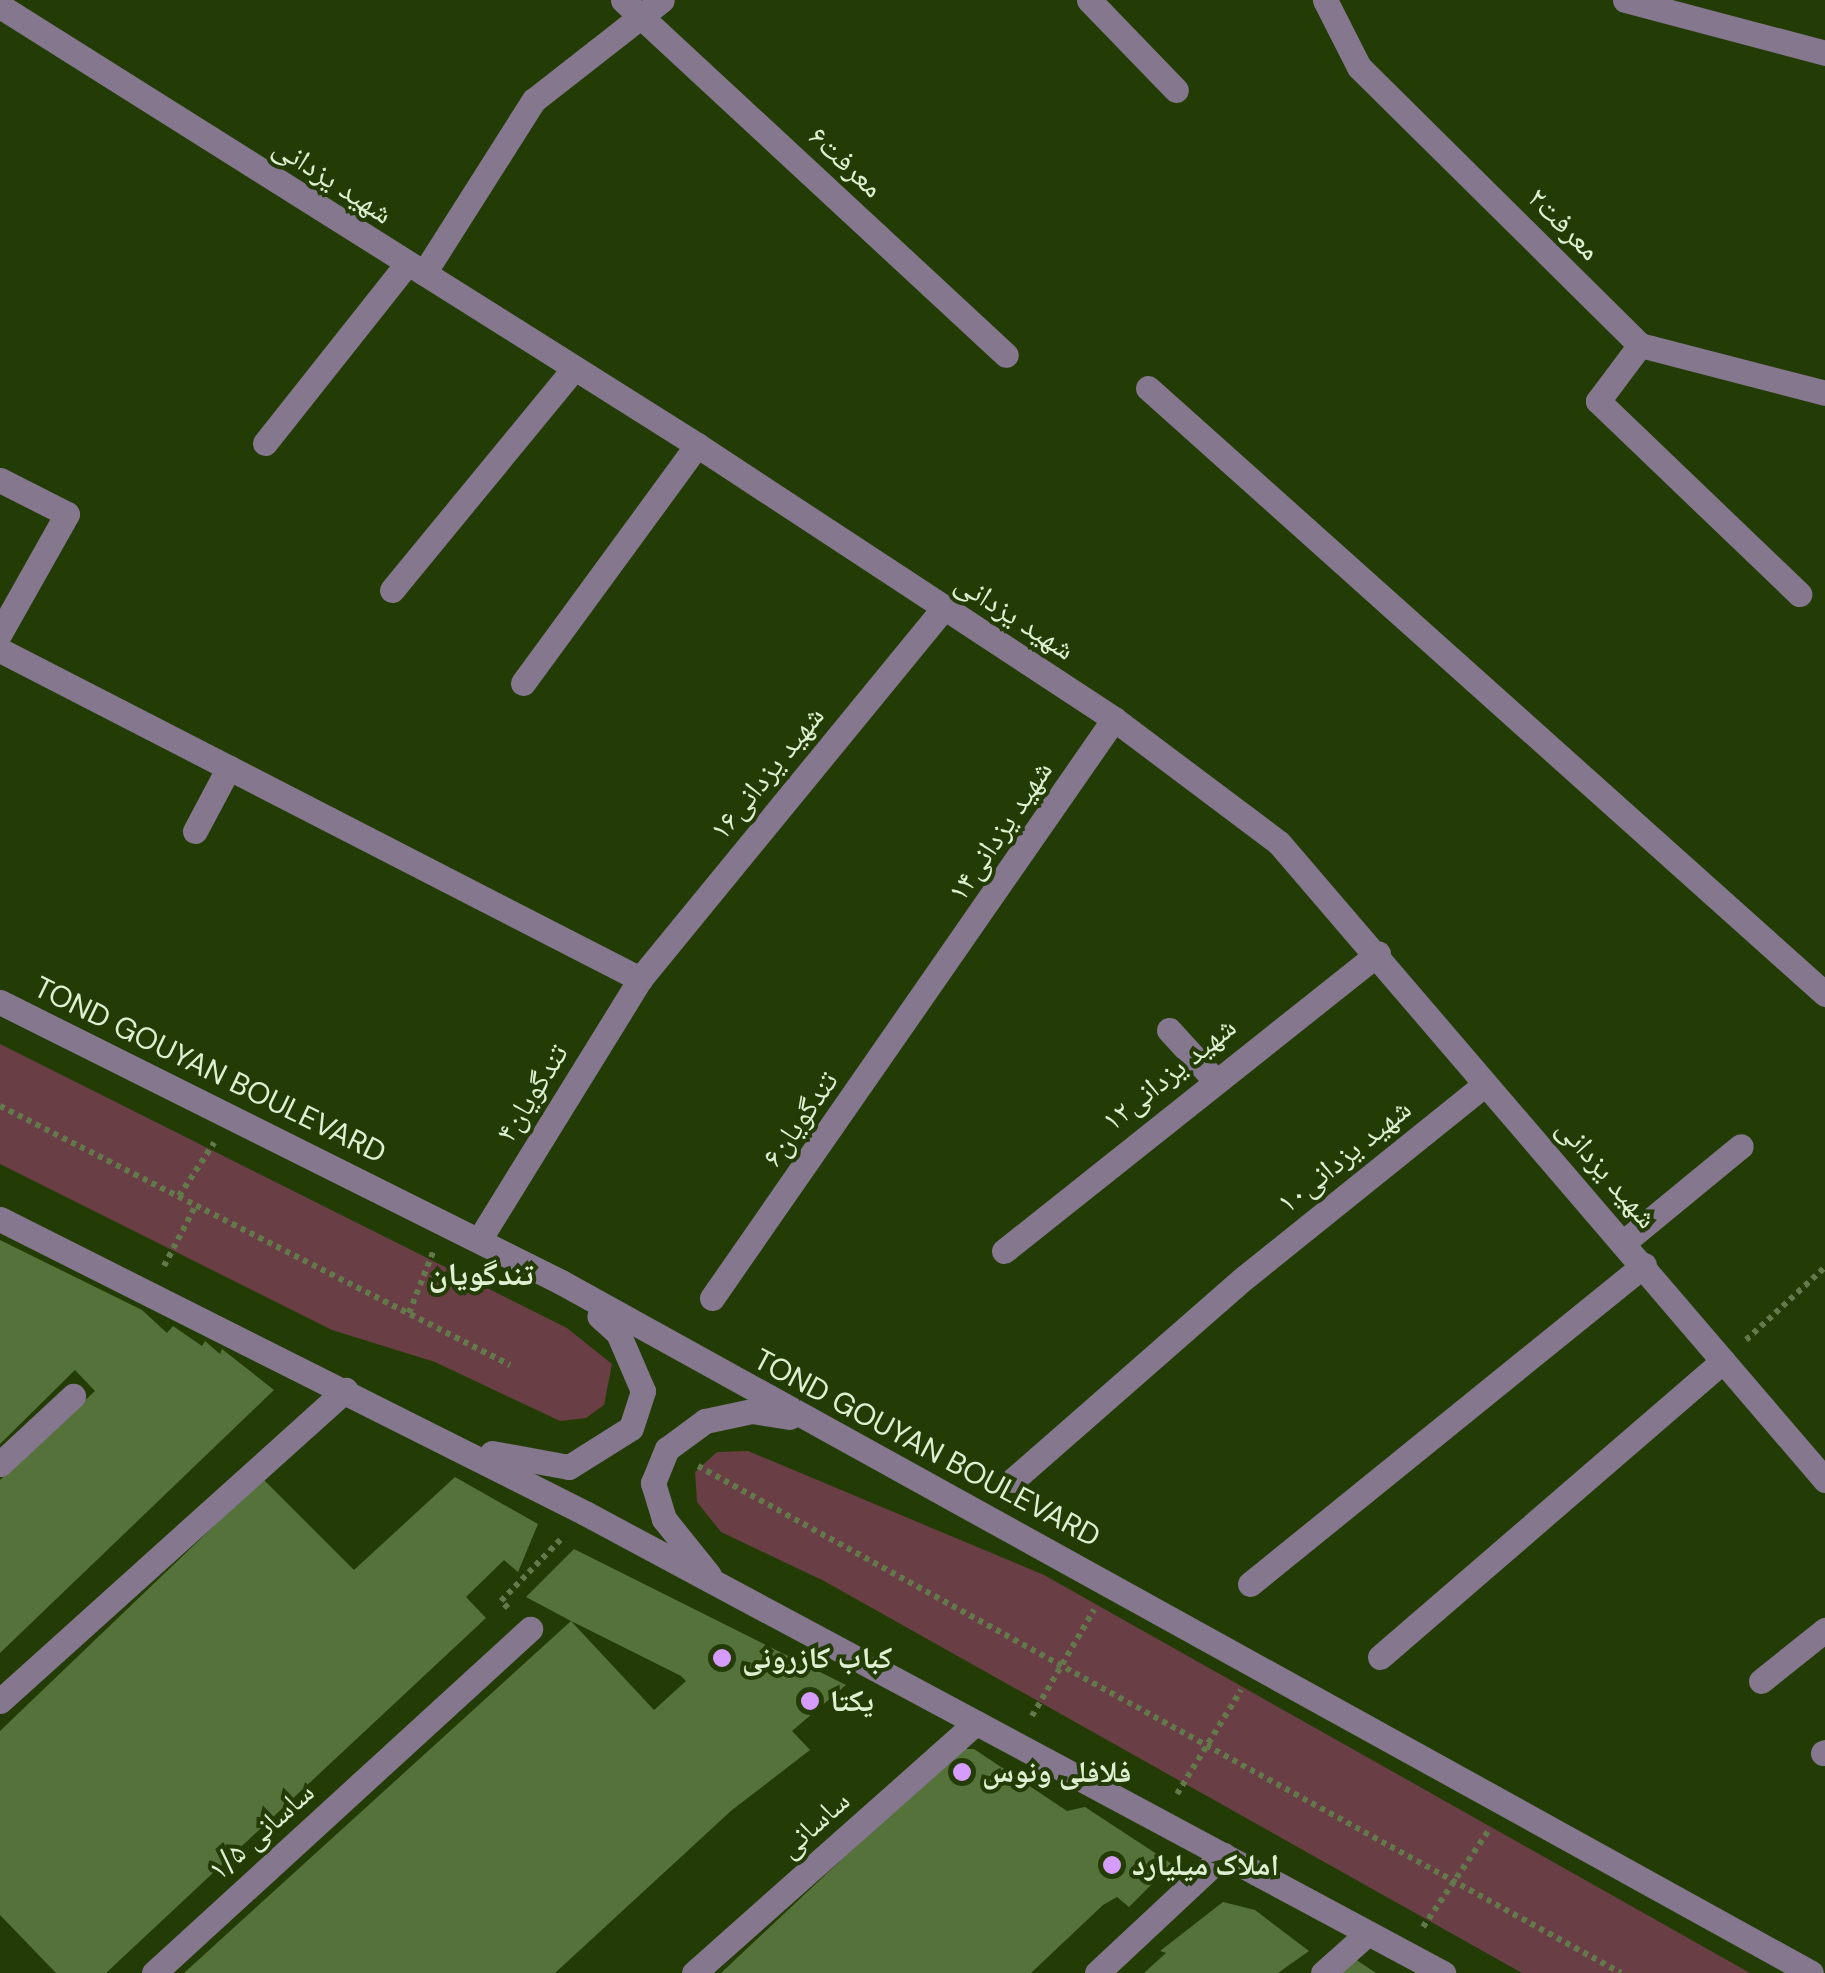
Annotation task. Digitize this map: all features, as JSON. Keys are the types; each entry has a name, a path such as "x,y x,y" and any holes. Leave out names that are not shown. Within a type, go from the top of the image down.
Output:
{"street":[{"path":"265,443 415,269 534,100 632,8 662,0"},
{"path":"1089,0 1176,90"},
{"name":"معرفت۲","path":"1324,0 1359,67 1640,345 1825,394"},
{"path":"1625,0 1825,53"},
{"name":"شهید یزدانی","path":"0,6 572,371 697,445 1114,719 1279,843 1378,952 1485,1084 1825,1480"},
{"name":"معرفت۶","path":"632,8 1006,355"},
{"path":"1640,345 1598,401 1799,594"},
{"path":"392,590 572,371"},
{"path":"1148,388 1825,994"},
{"path":"523,683 697,445"},
{"path":"0,480 66,514 0,633"},
{"name":"شهید یزدانی۱۶","path":"640,979 944,608"},
{"path":"0,650 640,979"},
{"name":"شهید یزدانی۱۴","path":"940,978 1114,719"},
{"path":"195,831 229,767"},
{"name":"شهید یزدانی۱۲","path":"1004,1251 1213,1078 1378,952"},
{"name":"۶تندگویان","path":"712,1298 940,978"},
{"name":"تندگویان۴","path":"480,1240 640,979"},
{"name":"TOND GOUYAN BOULEVARD","path":"0,1002 561,1282 1811,1973"},
{"path":"1169,1030 1213,1078"},
{"name":"شهید یزدانی۱۰","path":"1014,1480 1244,1278 1485,1084"},
{"path":"1624,1242 1741,1146"},
{"path":"0,1219 586,1513 1442,1973"},
{"path":"1250,1584 1644,1265"},
{"path":"440,1437 518,1462 569,1467 631,1428 643,1390 635,1364 618,1333 561,1282"},
{"path":"1380,1657 1723,1361"},
{"path":"0,1701 346,1390"},
{"path":"0,1464 73,1396"},
{"path":"717,1584 664,1520 653,1483 666,1449 705,1420 752,1411 810,1420"},
{"name":"۱/۵ ساسانی","path":"154,1973 530,1629"},
{"path":"1761,1681 1825,1630"},
{"name":"ساسانی","path":"694,1973 976,1723"},
{"path":"1097,1973 1224,1856"},
{"path":"1322,1973 1368,1933"}],"path":[{"path":"0,1106 510,1366"},
{"path":"179,1196 231,1117"},
{"path":"150,1293 196,1205"},
{"path":"408,1313 445,1223"},
{"path":"1723,1361 1825,1267"},
{"path":"666,1449 1620,1973"},
{"path":"530,1629 501,1601 586,1513"},
{"path":"1016,1744 1110,1583"},
{"path":"1160,1821 1258,1664"},
{"path":"1404,1953 1506,1804"}],"shaded area":[{"path":"0,1044 567,1328 612,1364 604,1405 586,1418 560,1421 435,1362 332,1330 0,1164"},
{"path":"748,1451 1044,1575 1750,1973 1522,1973 824,1581 721,1532 697,1502 695,1472 717,1452"}],"building":[{"path":"0,1240 142,1310 167,1333 173,1326 202,1346 205,1341 220,1354 222,1349 274,1390 0,1653 0,1480 95,1391 75,1370 0,1444"},
{"path":"455,1477 538,1524 518,1572 504,1560 466,1597 486,1618 106,1973 56,1973 0,1915 0,1731 263,1479 354,1570"},
{"path":"574,1549 846,1685 792,1731 810,1750 732,1810 555,1973 184,1973 571,1621 526,1597","holes":["571,1621 686,1681 654,1710"]},
{"path":"959,1749 974,1749 1067,1811 1085,1807 1172,1864 1129,1907 1117,1897 1103,1905 1031,1973 721,1973"},
{"path":"1223,1902 1255,1910 1309,1951 1278,1973 1144,1973 1166,1953 1160,1951"},
{"path":"1355,1959 1376,1973 1341,1973"}],"place":[{"name":"کباب کازرونی","path":"722,1658"},
{"name":"یکتا","path":"810,1701"},
{"name":"فلافلی ونوس","path":"962,1772"},
{"name":"املاک میلیارد","path":"1112,1865"}],"district":[{"name":"تندگویان","path":"481,1274"}]}
